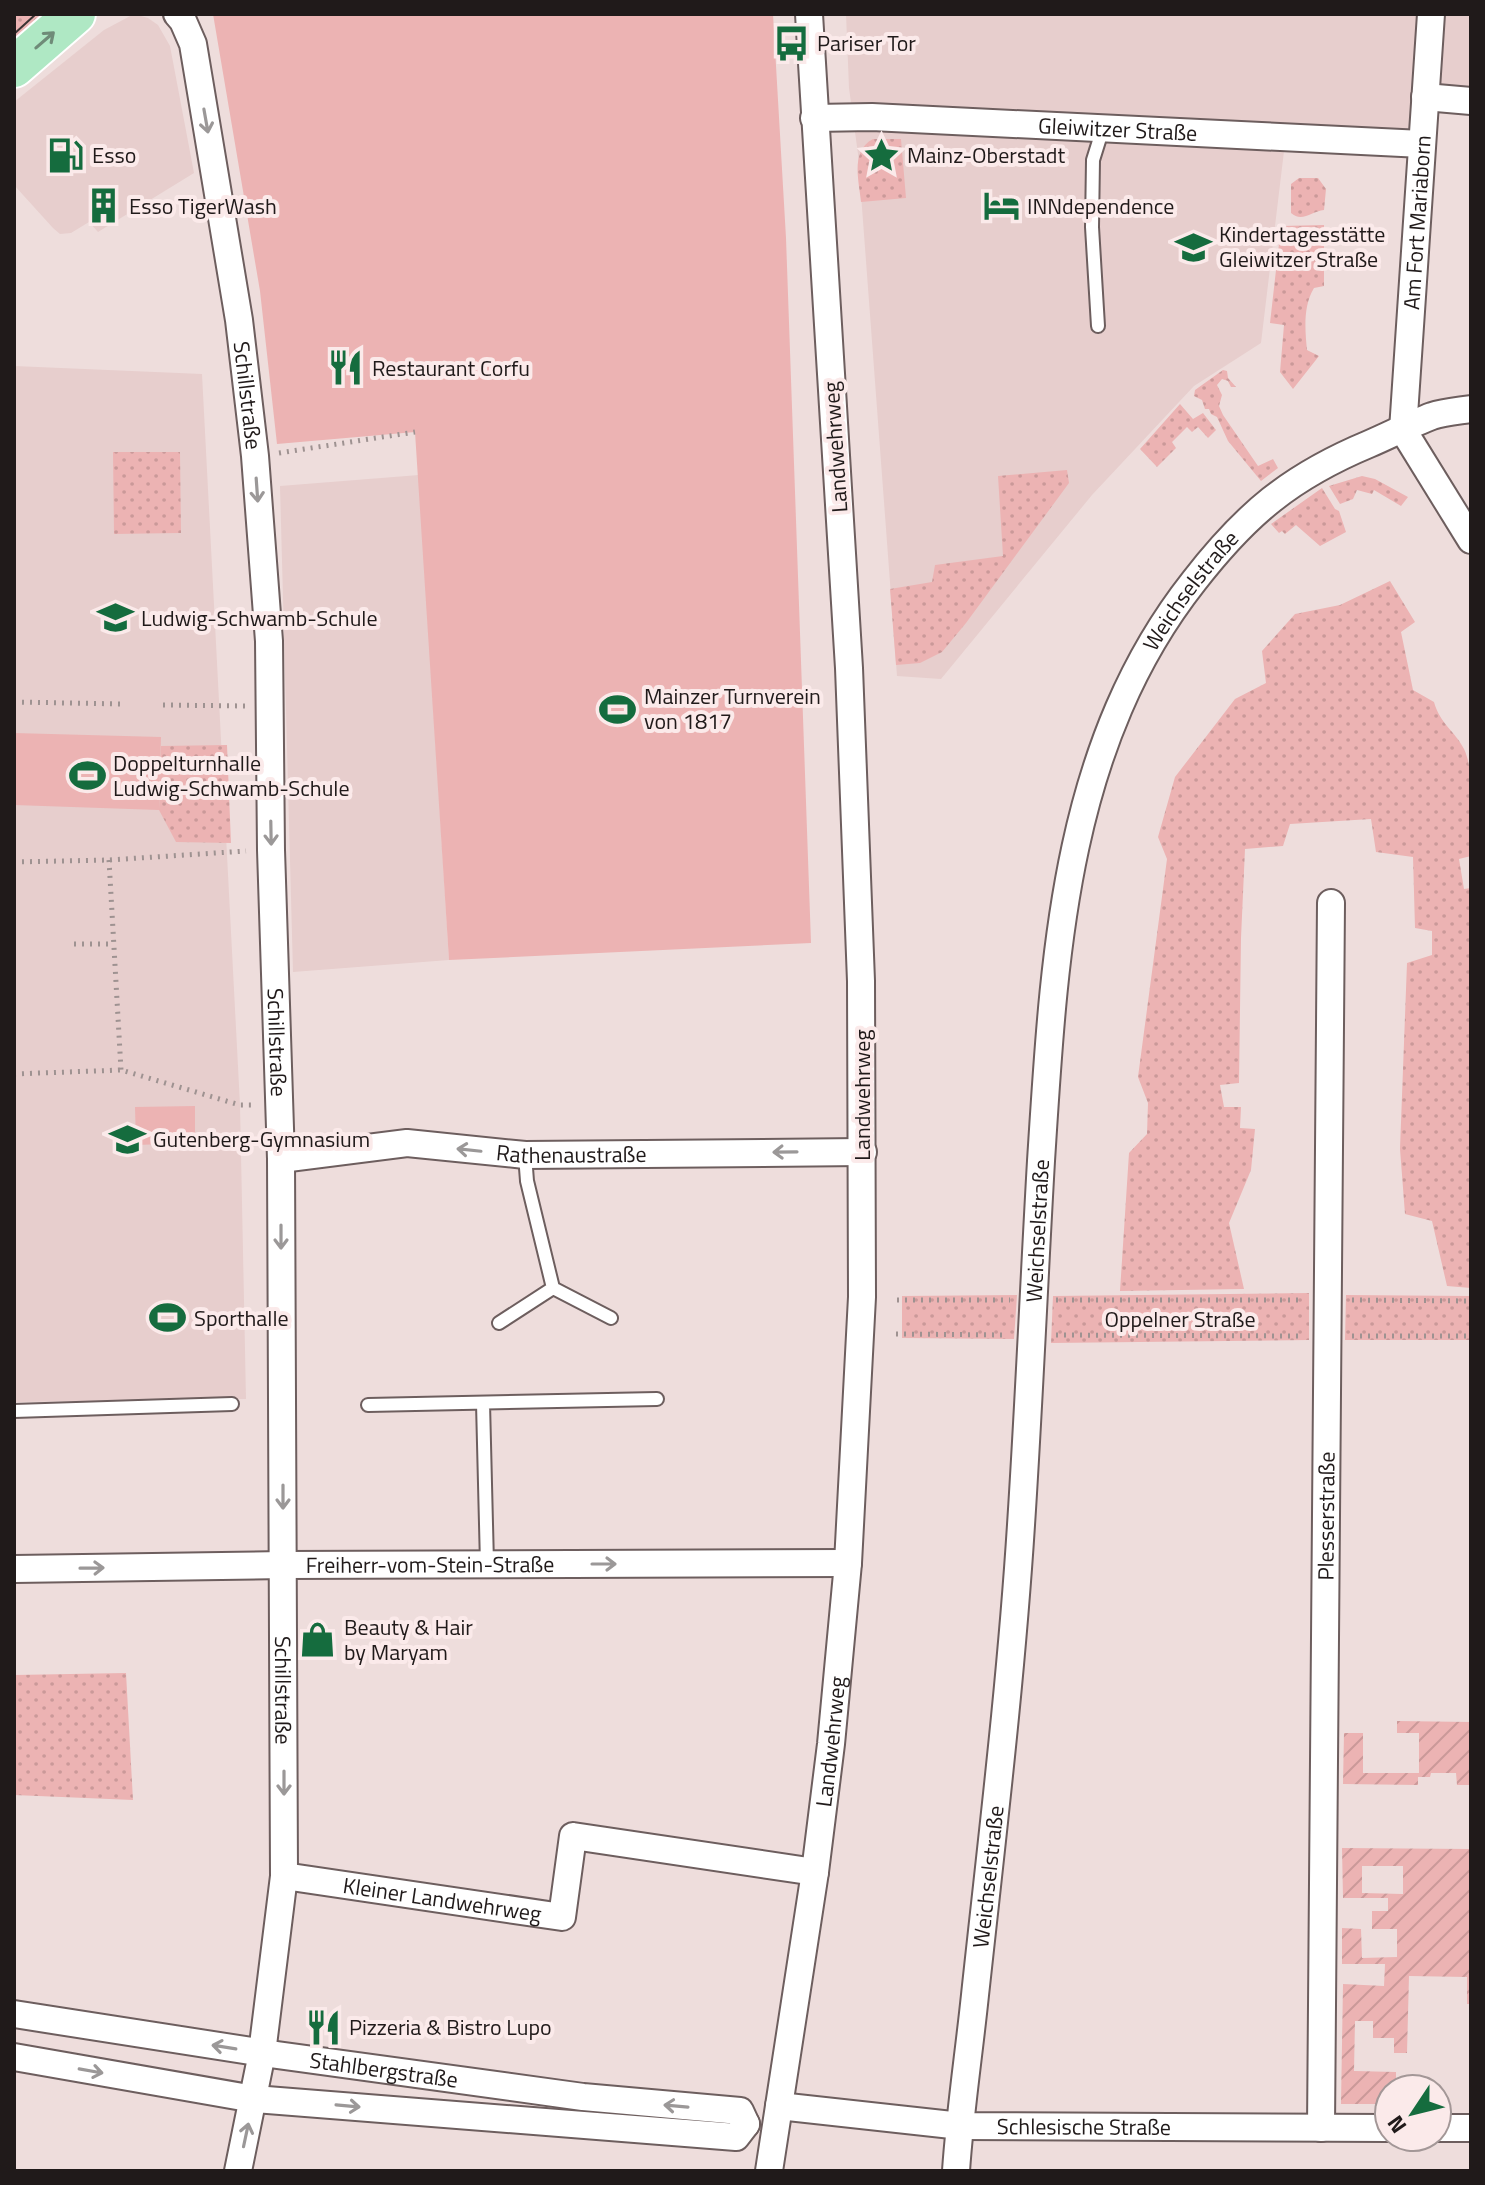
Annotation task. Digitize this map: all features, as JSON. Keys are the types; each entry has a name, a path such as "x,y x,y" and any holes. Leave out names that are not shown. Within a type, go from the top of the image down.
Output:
{"main road":[{"path":"14,67 75,14"}],"street":[{"name":"Schillstraße","path":"177,14 193,44 239,320 255,456 269,641 271,850 281,1159 284,1876 262,2053 238,2171"},
{"name":"Landwehrweg","path":"769,2171 815,1872 848,1563 862,1297 861,981 849,668 809,14"},
{"name":"Am Fort Mariaborn","path":"1403,430 1431,14"},
{"path":"1425,97 1471,101"},
{"name":"Gleiwitzer Straße","path":"814,118 872,117 1422,144"},
{"name":"Weichselstraße","path":"956,2171 1014,1616 1053,987 1068,874 1081,813 1112,719 1141,658 1176,603 1210,560 1257,510 1301,477 1346,454 1434,415 1471,409"},
{"path":"1403,430 1471,540"},
{"name":"Plesserstraße","path":"1321,2128 1331,903"},
{"name":"Rathenaustraße","path":"281,1159 407,1143 525,1155 863,1152"},
{"name":"Freiherr-vom-Stein-Straße","path":"14,1569 848,1563"},
{"name":"Kleiner Landwehrweg","path":"284,1876 562,1917 573,1836 815,1872"},
{"name":"Stahlbergstraße","path":"14,2014 262,2053 583,2097 740,2111 746,2124"},
{"name":"Stahlbergstraße","path":"14,2057 254,2099 736,2137 746,2124 777,2117"},
{"name":"Schlesische Straße","path":"777,2117 961,2126 1373,2128"}],"lane":[{"path":"1098,326 1092,227 1093,160 1103,128"},
{"path":"525,1155 527,1181 553,1288 611,1318"},
{"path":"499,1323 553,1288"},
{"path":"368,1405 657,1399"},
{"path":"483,1403 487,1564"},
{"path":"14,1411 232,1404"}],"path":[{"path":"255,456 415,432"},
{"path":"14,702 123,704"},
{"path":"163,705 269,706"},
{"path":"14,862 109,860 271,850"},
{"path":"109,860 121,1070"},
{"path":"74,944 114,944"},
{"path":"14,1074 121,1070 240,1105 279,1105"},
{"path":"897,1300 1024,1300"},
{"name":"Oppelner Straße","path":"1046,1300 1316,1300"},
{"path":"1338,1300 1471,1301"},
{"path":"896,1334 1022,1335"},
{"name":"Oppelner Straße","path":"1044,1335 1315,1336"},
{"path":"1338,1336 1471,1336"}],"shaded area":[{"path":"14,14 52,14 14,47"},
{"path":"134,14 158,25 170,46 194,173 98,232 89,222 71,233 60,234 14,185 14,102 104,30"},
{"name":"Mainzer Turnverein von 1817","path":"213,14 773,14 786,238 811,943 449,960 415,432 277,444 260,291"},
{"path":"846,14 1471,14 1471,101 1425,98 1422,144 1103,129 1104,143 1284,151 1261,343 1194,386 1092,495 941,679 897,676 858,154 849,88"},
{"path":"873,139 901,139 906,198 861,202 859,159 861,151"},
{"path":"1299,178 1318,178 1326,189 1324,210 1303,217 1291,213 1291,184"},
{"path":"1324,225 1324,286 1314,288 1306,318 1307,350 1319,356 1293,389 1280,372 1284,325 1270,323 1281,226"},
{"path":"14,366 202,374 240,1105 246,1399 14,1402"},
{"path":"1223,370 1227,371 1228,378 1236,387 1231,387 1228,381 1222,379 1217,385 1222,395 1219,406 1223,415 1258,466 1273,459 1278,468 1261,481 1228,441 1217,417 1205,409 1202,400 1194,396 1195,390"},
{"path":"1180,404 1193,419 1203,413 1216,430 1208,438 1198,427 1192,432 1187,427 1172,442 1176,448 1157,467 1140,449"},
{"path":"113,452 180,452 181,533 114,534"},
{"path":"1067,470 1069,483 942,652 920,663 896,665 890,589 932,582 935,565 1003,556 998,476"},
{"path":"419,475 449,960 293,972 280,486"},
{"path":"1362,476 1375,479 1408,497 1401,506 1374,490 1372,494 1357,490 1353,499 1340,504 1329,486"},
{"path":"1322,488 1339,511 1346,532 1320,546 1296,525 1285,534 1282,531 1279,533 1271,524"},
{"path":"1390,581 1415,622 1401,632 1413,690 1434,702 1440,716 1464,749 1470,772 1471,856 1459,859 1464,889 1471,888 1471,1288 1447,1286 1432,1221 1405,1214 1400,1149 1407,963 1432,955 1432,931 1415,928 1413,857 1376,852 1371,819 1290,824 1283,846 1245,849 1239,1083 1220,1085 1224,1107 1241,1107 1240,1128 1255,1129 1251,1170 1229,1223 1244,1289 1120,1291 1129,1153 1147,1134 1148,1103 1138,1077 1167,859 1158,837 1175,777 1235,699 1266,683 1262,651 1295,614 1340,605"},
{"name":"Doppelturnhalle Ludwig-Schwamb-Schule","path":"14,733 161,737 159,810 14,805"},
{"path":"227,745 231,843 176,842 159,810 161,746"},
{"path":"195,1106 195,1143 136,1145 135,1107"},
{"path":"1309,1293 1309,1340 1051,1343 1053,1296"},
{"path":"1017,1295 1014,1339 902,1338 902,1296"},
{"path":"1346,1295 1471,1296 1471,1340 1345,1340"},
{"path":"126,1673 133,1800 14,1795 14,1675"},
{"path":"1397,1721 1471,1722 1471,1785 1457,1785 1456,1773 1431,1773 1430,1777 1418,1777 1418,1785 1343,1784 1344,1733 1363,1733 1363,1773 1419,1773 1419,1733 1397,1733"},
{"path":"1342,1848 1471,1849 1471,2004 1467,2004 1467,1977 1409,1976 1407,2053 1394,2053 1394,2038 1373,2038 1373,2021 1355,2021 1354,2071 1396,2073 1373,2073 1373,2104 1341,2104 1343,1984 1384,1986 1385,1964 1342,1964 1342,1928 1361,1929 1362,1958 1397,1957 1397,1929 1372,1929 1372,1911 1388,1911 1388,1898 1343,1898","holes":["1362,1866 1403,1866 1403,1894 1362,1893"]}],"tram line":[{"path":"14,34 36,14"}],"place":[{"name":"Pariser Tor","path":"791,43"},
{"name":"Esso","path":"66,155"},
{"name":"Mainz-Oberstadt","path":"881,155"},
{"name":"Esso TigerWash","path":"103,206"},
{"name":"INNdependence","path":"1001,206"},
{"name":"Kindertagesstätte Gleiwitzer Straße","path":"1193,247"},
{"name":"Restaurant Corfu","path":"346,368"},
{"name":"Ludwig-Schwamb-Schule","path":"115,618"},
{"name":"Mainzer Turnverein von 1817","path":"618,709"},
{"name":"Doppelturnhalle Ludwig-Schwamb-Schule","path":"87,776"},
{"name":"Gutenberg-Gymnasium","path":"127,1139"},
{"name":"Sporthalle","path":"168,1318"},
{"name":"Beauty & Hair by Maryam","path":"318,1640"},
{"name":"Pizzeria & Bistro Lupo","path":"323,2027"}]}
